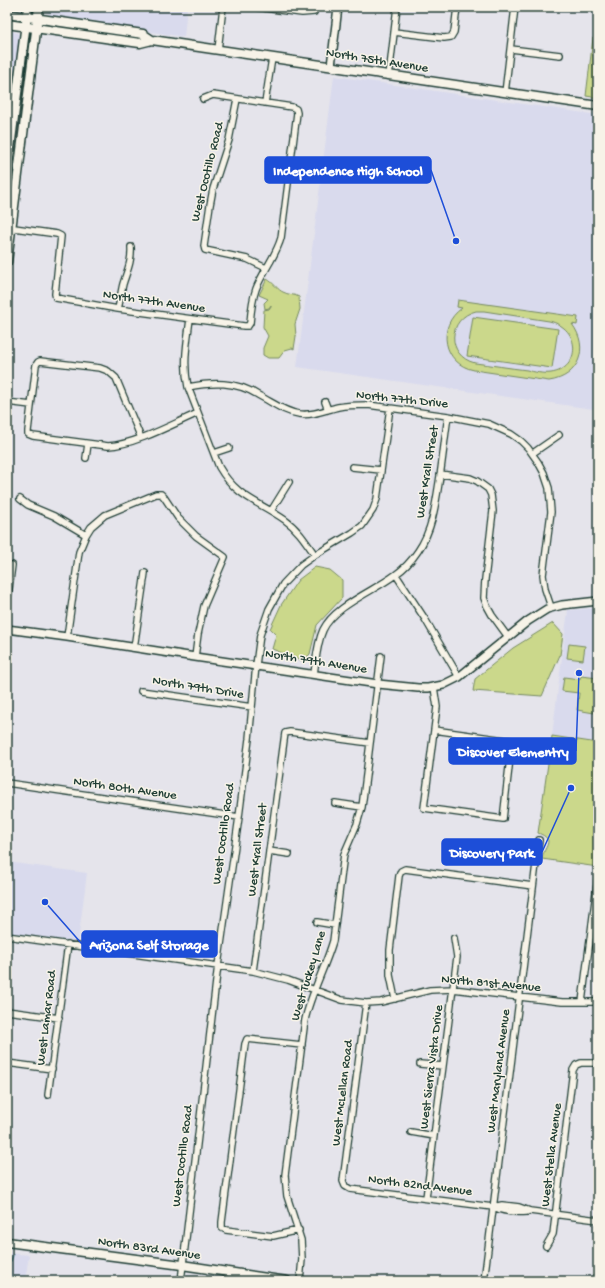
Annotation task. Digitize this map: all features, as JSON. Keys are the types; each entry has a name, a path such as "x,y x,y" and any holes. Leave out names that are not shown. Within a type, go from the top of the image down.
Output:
{"main road":[{"path":"7,172 28,7"},
{"path":"7,262 9,227 19,164 39,7"},
{"name":"North 75th Avenue","path":"7,14 143,34 152,40"},
{"name":"North 75th Avenue","path":"7,24 140,43 152,40 598,106"},
{"name":"North 83rd Avenue","path":"7,1242 182,1265 287,1281"}],"street":[{"path":"218,50 223,7"},
{"path":"256,7 302,14 314,12"},
{"path":"331,66 338,7"},
{"path":"389,76 397,7"},
{"path":"394,32 444,38 451,37 454,32 457,7"},
{"path":"505,93 515,7"},
{"path":"511,49 560,55"},
{"path":"265,103 272,58"},
{"path":"203,99 213,95 292,107 296,109 297,113 281,238 277,249 266,268"},
{"name":"West Ocotillo Road","path":"237,99 229,140 213,190 204,246 205,250 241,257 266,268"},
{"path":"8,162 19,164"},
{"name":"North 77th Avenue","path":"9,227 57,234 61,236 55,294 56,298 118,309 248,326 250,323 253,297 266,268"},
{"path":"118,309 123,285 130,266 130,247"},
{"path":"190,319 185,360 185,374 188,387 219,467 226,479 236,490 286,520 298,531 314,555 352,533 362,526 368,518 377,499 390,408"},
{"path":"141,438 116,378 108,371 100,368 38,362 36,365 28,431 28,434 33,436 88,444 117,446 141,438 198,413"},
{"path":"116,378 122,372"},
{"name":"North 77th Drive","path":"188,387 216,383 230,384 256,393 290,412 301,415 312,415 353,405 390,408 478,421 500,428 521,441 533,454"},
{"path":"7,402 31,405"},
{"path":"325,402 328,410"},
{"name":"West Krall Street","path":"314,674 320,641 330,620 346,606 396,575 414,556 425,538 433,515 448,416"},
{"path":"551,607 544,589 543,575 549,531 551,499 550,488 544,473 533,454 559,435"},
{"path":"86,458 88,444"},
{"path":"214,453 229,448"},
{"path":"352,467 381,470"},
{"path":"440,474 470,478 488,489 491,495 493,511 484,579 484,598 492,615 508,637"},
{"path":"271,511 289,482"},
{"path":"67,637 79,552 86,535 94,524 105,516 149,497 161,494 178,518 196,536 225,557 204,606 195,657"},
{"path":"20,499 28,505 54,516 86,535"},
{"name":"West Ocotillo Road","path":"181,1281 218,966 239,817 260,635 264,621 276,596 291,575 314,555"},
{"path":"7,605 12,565"},
{"path":"134,648 145,573"},
{"path":"396,575 459,677"},
{"name":"North 79th Avenue","path":"7,629 378,684 418,688 443,685 459,677 528,621 551,607 598,601"},
{"name":"West Tuckey Lane","path":"300,1281 302,1240 287,1196 286,1175 302,1045 307,1009 329,955 335,925 344,854 357,824 362,807 381,656"},
{"path":"434,687 437,701 424,808 503,818 512,741 434,730"},
{"name":"North 79th Drive","path":"141,691 252,707"},
{"name":"West Krall Street","path":"253,971 284,733 290,732 370,743"},
{"name":"North 80th Avenue","path":"7,783 239,817"},
{"path":"335,803 362,807"},
{"name":"West Maryland Avenue","path":"484,1281 539,840"},
{"path":"269,851 289,854"},
{"path":"395,999 390,975 390,950 399,876 401,871 405,870 533,886"},
{"path":"582,1002 598,877"},
{"path":"317,922 335,925"},
{"name":"North 81st Avenue","path":"7,936 253,971 278,976 342,1000 366,1003 381,1002 430,990 453,989 562,1002 598,1002"},
{"name":"West Sierra Vista Drive","path":"426,1198 457,957 454,938"},
{"name":"West Lamar Road","path":"48,1095 68,944"},
{"name":"West McLellan Road","path":"344,1186 343,1181 366,1003"},
{"path":"7,1011 58,1018"},
{"path":"299,1230 273,1236 226,1230 222,1228 245,1044 247,1039 302,1045"},
{"path":"7,1063 52,1069"},
{"name":"West Stella Avenue","path":"546,1246 553,1234 573,1070 576,1065 581,1063 598,1063"},
{"path":"420,1064 443,1066"},
{"path":"411,1132 434,1136"},
{"name":"North 82nd Avenue","path":"344,1186 350,1189 493,1207 502,1205 530,1211 598,1220"}],"shaded area":[{"path":"44,7 187,7 184,37 120,27 95,21 50,15"},
{"path":"7,30 18,33 20,38 16,71 7,69"},
{"path":"334,76 598,115 598,369 593,409 297,367"},
{"path":"598,608 598,743 552,736 568,610"},
{"path":"7,862 87,873 78,942 7,932"},
{"path":"7,1253 29,1255 25,1281 7,1281"}],"green space":[{"path":"593,38 598,38 598,98 586,96"},
{"path":"267,279 281,291 299,297 300,309 295,324 296,336 294,349 292,348 285,350 279,358 268,358 263,355 263,348 268,336 263,327 264,310 269,309 271,305 269,308 265,309 264,303 268,299 259,295"},
{"path":"458,300 578,317 577,325 572,324 580,342 581,352 578,360 574,368 568,374 549,381 474,370 464,366 455,360 447,344 446,334 449,324 462,308 457,307","holes":["476,311 549,321 560,325 572,339 574,348 572,357 568,364 561,370 545,373 475,363 466,359 459,353 455,345 455,329 466,315"]},
{"path":"473,317 558,329 552,368 467,356"},
{"path":"315,567 330,570 342,580 342,598 317,625 310,654 303,661 272,649 276,635 270,629 281,605 298,580"},
{"path":"553,623 563,634 560,655 542,696 473,691 475,679 513,648"},
{"path":"569,644 585,646 583,660 567,658"},
{"path":"581,676 598,678 594,713 577,710 579,693 562,691 564,677 580,679"},
{"path":"552,736 598,743 598,867 542,859 548,841 547,838 538,833"}],"waterway":[{"path":"11,1261 13,1255"}],"place":[{"name":"Independence High School","path":"456,241"},
{"name":"Discover Elementry","path":"579,673"},
{"name":"Discovery Park","path":"571,788"},
{"name":"Arizona Self Storage","path":"45,902"}]}
